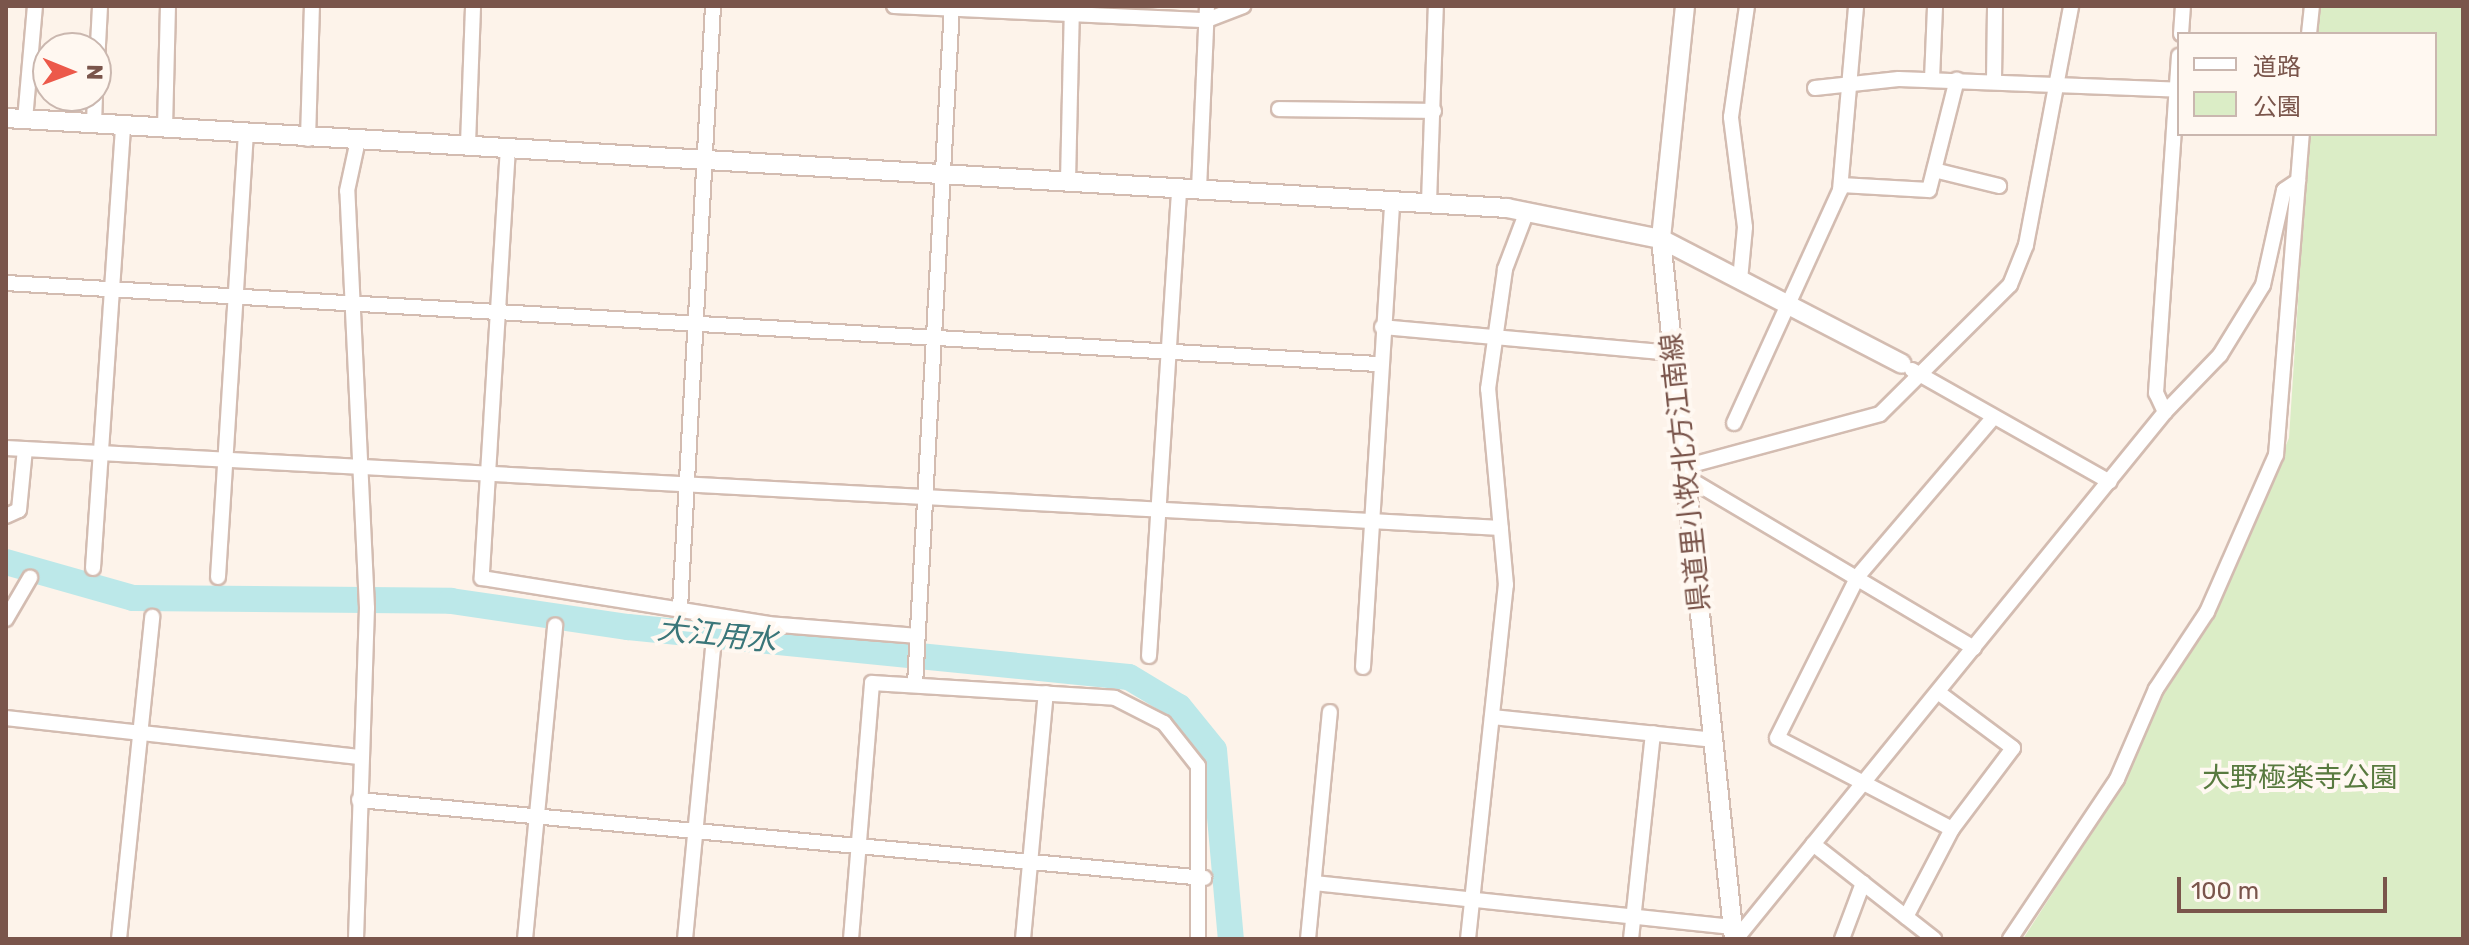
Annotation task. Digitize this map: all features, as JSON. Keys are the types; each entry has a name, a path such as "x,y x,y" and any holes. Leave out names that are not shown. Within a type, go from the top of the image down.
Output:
{"street":[{"path":"25,120 35,6"},
{"path":"99,32 100,6"},
{"path":"165,128 168,6"},
{"path":"308,139 312,6"},
{"path":"468,144 473,6"},
{"path":"680,608 713,6"},
{"path":"894,6 1207,13 1243,6"},
{"path":"1429,202 1436,6"},
{"name":"県道里小牧北方江南線","path":"1685,6 1661,239 1734,935"},
{"path":"1740,280 1745,227 1731,117 1747,6"},
{"path":"1734,423 1841,185 1854,86 1856,6"},
{"path":"1932,79 1935,6"},
{"path":"1994,80 1995,6"},
{"path":"1685,472 1865,422 1910,368 2010,285 2026,245 2060,82 2071,6"},
{"path":"2181,32 2183,6"},
{"path":"2309,32 2312,6"},
{"path":"915,685 952,7"},
{"path":"1068,181 1072,11"},
{"path":"1199,189 1207,13"},
{"path":"1815,88 1957,79 2177,90"},
{"path":"1841,185 1918,192 1929,190 1938,171 1957,79"},
{"path":"2165,412 2156,393 2177,104"},
{"path":"1279,109 1434,111"},
{"path":"94,112 94,124"},
{"path":"6,118 308,139 468,144 705,162 1429,202 1527,211 1661,239 1910,368 2110,482"},
{"path":"93,568 123,126"},
{"path":"218,577 228,458 234,300 246,134"},
{"path":"2010,939 2117,779 2156,689 2207,612 2276,455 2302,136"},
{"path":"356,939 359,757 367,601 363,465 347,191 358,140"},
{"path":"508,147 482,578 680,608 918,650"},
{"path":"1938,171 1999,186"},
{"path":"1314,883 1634,916 1734,935 1813,844 2165,412 2244,320 2279,237 2284,190 2298,181"},
{"path":"1149,656 1179,188"},
{"path":"1363,667 1379,364 1392,200"},
{"path":"1468,939 1506,585 1488,389 1505,269 1527,211"},
{"path":"6,283 113,293 1379,364"},
{"path":"1382,327 1674,353"},
{"path":"1952,829 1777,738 1858,576 1993,418"},
{"path":"6,448 363,465 1370,525 1501,528"},
{"path":"6,516 19,510 25,449"},
{"path":"1685,472 1974,648"},
{"path":"6,619 30,578"},
{"path":"119,939 136,732 152,617"},
{"path":"525,939 555,625"},
{"path":"685,939 713,648"},
{"path":"851,939 872,683 1115,698 1164,723 1198,766 1204,878 1198,939"},
{"path":"1906,917 1952,829 2013,748 1938,692"},
{"path":"1023,939 1046,693"},
{"path":"1308,939 1330,712"},
{"path":"1492,717 1713,740"},
{"path":"6,718 359,757"},
{"path":"1631,939 1653,733"},
{"path":"359,800 697,827 1204,878"},
{"path":"1813,844 1934,939"},
{"path":"1842,939 1863,883"}],"green space":[{"name":"大野極楽寺公園","path":"2318,6 2463,6 2463,939 2023,939 2120,789 2162,693 2210,622 2289,438 2309,136 2437,136 2437,32 2316,32"}],"waterway":[{"name":"大江用水","path":"6,562 133,598 451,601 628,627 1129,677 1179,707 1214,750 1231,939"}]}
